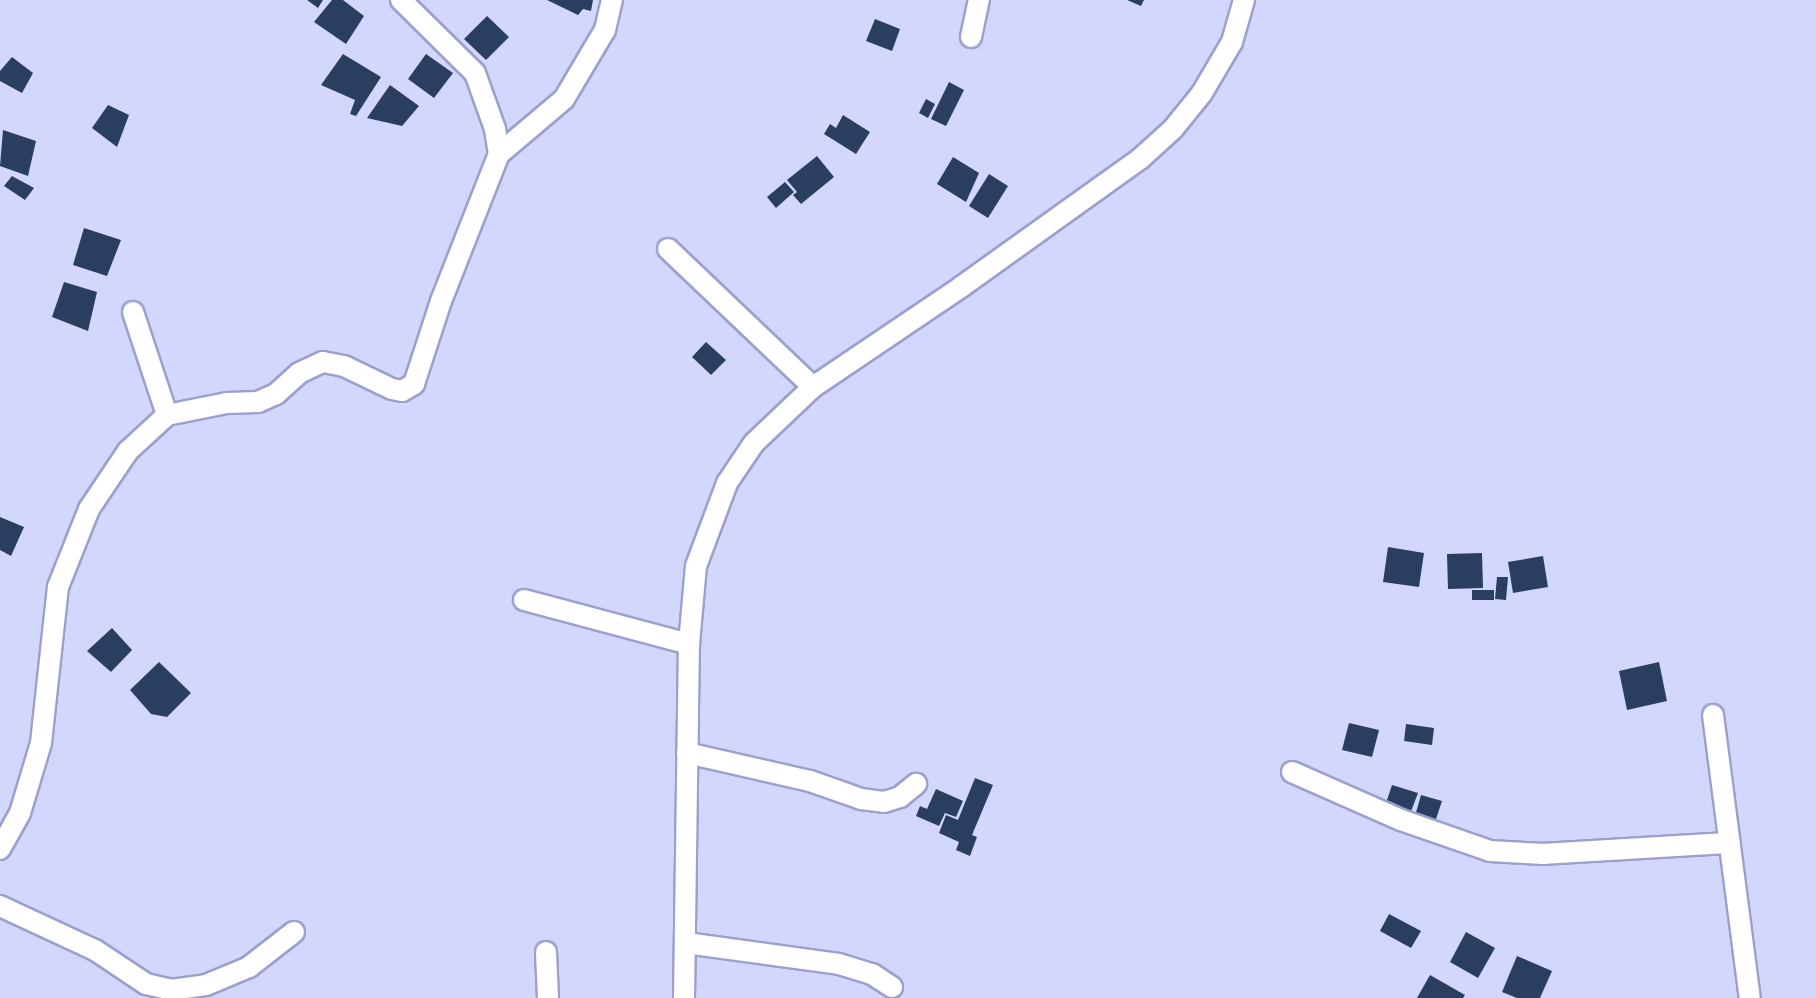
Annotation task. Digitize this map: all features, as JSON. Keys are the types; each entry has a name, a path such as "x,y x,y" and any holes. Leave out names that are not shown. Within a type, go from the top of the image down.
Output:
{"street":[{"path":"401,0 475,73 495,129 500,154"},
{"path":"0,849 20,813 41,743 58,587 89,509 128,451 166,415 227,403 258,402 276,394 299,373 323,362 344,366 392,389 402,391 414,384 441,301 500,154 564,99 605,30 612,0"},
{"path":"972,38 979,0"},
{"path":"684,998 689,644 696,566 727,483 754,443 813,387 970,281 1141,158 1173,129 1202,93 1232,42 1244,0"},
{"path":"668,249 813,387"},
{"path":"133,312 166,415"},
{"path":"524,600 689,644"},
{"path":"1713,716 1750,998"},
{"path":"687,753 810,781 861,799 884,802 900,796 916,784"},
{"path":"1292,772 1401,820 1490,851 1543,854 1730,843"},
{"path":"0,906 95,950 146,984 171,990 206,985 249,967 294,932"},
{"path":"686,943 839,964 872,974 892,987"},
{"path":"546,952 548,998"}],"building":[{"path":"307,0 323,0 318,8"},
{"path":"332,0 343,0 364,16 346,44 314,22"},
{"path":"547,0 593,0 591,11 583,9 578,15"},
{"path":"1127,0 1144,0 1141,6"},
{"path":"487,16 509,37 486,60 464,39"},
{"path":"875,19 900,29 892,51 866,41"},
{"path":"343,54 381,77 356,116 350,114 355,100 321,85"},
{"path":"426,54 453,73 434,98 408,79"},
{"path":"12,57 33,73 22,93 0,81 0,71"},
{"path":"949,82 964,90 946,126 931,119"},
{"path":"390,85 419,106 402,126 367,118"},
{"path":"926,99 935,104 928,118 919,113"},
{"path":"108,105 129,115 117,147 92,128"},
{"path":"843,115 870,132 856,154 824,134 830,124 836,128"},
{"path":"3,130 36,141 28,176 0,166"},
{"path":"817,156 834,177 801,204 793,195 797,192 787,180"},
{"path":"953,157 979,173 966,202 937,184"},
{"path":"989,174 1008,186 988,218 969,206"},
{"path":"12,176 34,188 25,200 4,186"},
{"path":"785,182 794,192 776,208 767,197"},
{"path":"84,228 121,240 107,276 73,265"},
{"path":"64,282 97,292 88,331 52,317"},
{"path":"706,342 726,360 711,375 692,357"},
{"path":"0,517 24,527 11,556 0,550"},
{"path":"1388,547 1424,553 1419,587 1383,582"},
{"path":"1482,553 1483,588 1448,589 1447,554"},
{"path":"1543,556 1548,587 1513,593 1508,562"},
{"path":"1497,577 1508,577 1506,600 1495,599"},
{"path":"1472,590 1494,590 1494,600 1472,600"},
{"path":"112,628 132,650 111,672 87,651"},
{"path":"159,662 191,693 167,717 151,714 130,690"},
{"path":"1659,662 1667,701 1627,710 1619,671"},
{"path":"1349,723 1379,730 1372,757 1342,750"},
{"path":"1406,724 1434,728 1432,745 1404,741"},
{"path":"975,778 993,785 972,835 977,837 970,856 956,850 959,842 939,833 946,815 958,820"},
{"path":"1392,785 1418,793 1410,814 1385,806"},
{"path":"936,789 963,801 956,817 945,813 939,826 916,816 920,806 927,809"},
{"path":"1421,795 1442,801 1435,822 1415,816"},
{"path":"1389,914 1421,931 1411,948 1380,931"},
{"path":"1466,932 1495,948 1478,978 1450,962"},
{"path":"1517,956 1552,971 1540,998 1517,998 1502,992"},
{"path":"1430,975 1465,995 1463,998 1417,998"}]}
